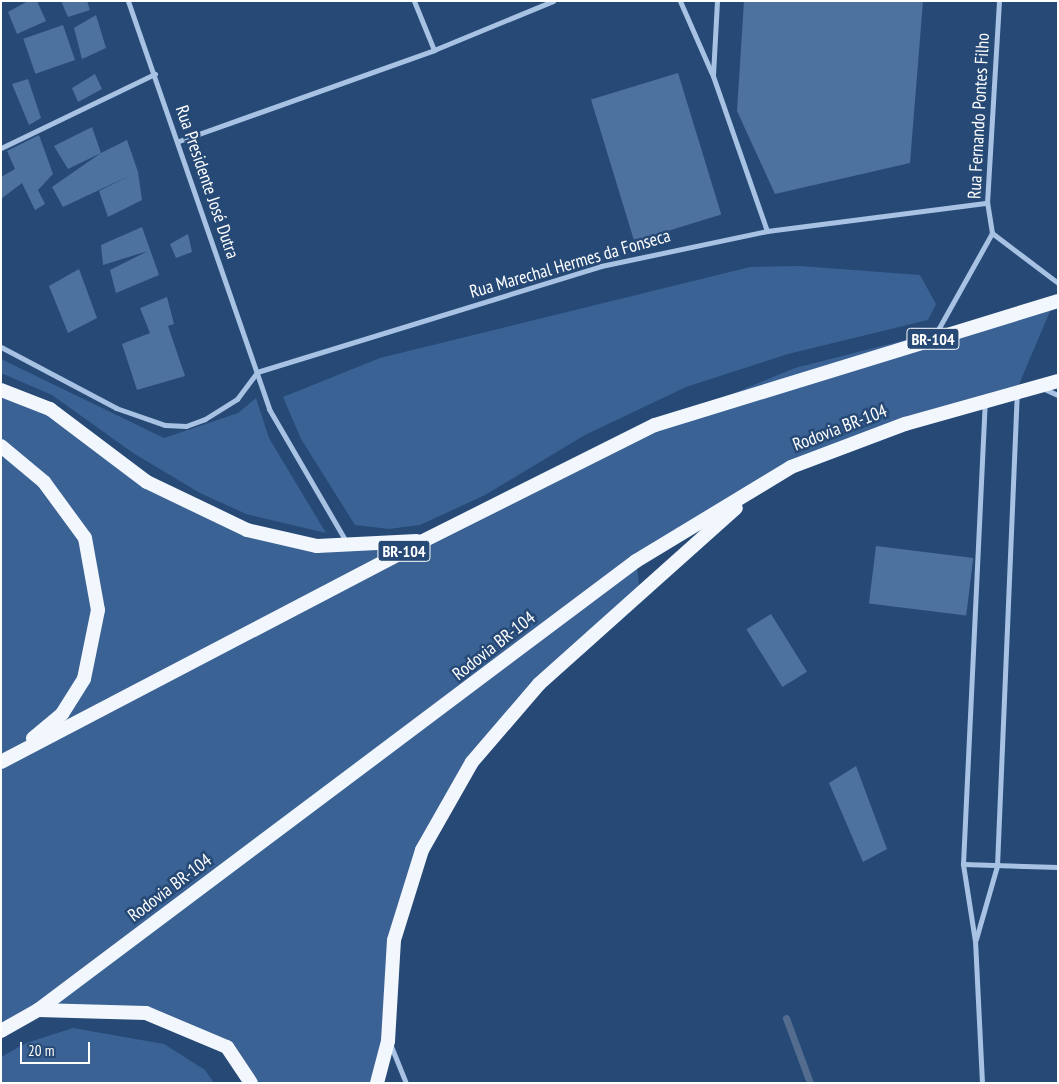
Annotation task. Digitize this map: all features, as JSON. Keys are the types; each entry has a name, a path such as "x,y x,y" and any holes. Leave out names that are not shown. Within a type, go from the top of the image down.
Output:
{"highway":[{"name":"BR-104","path":"6,759 423,541 683,414 1058,301"},
{"name":"Rodovia BR-104","path":"1,1031 38,1010 636,561 790,467 985,399 1017,389 1058,381"},
{"path":"1,390 50,409 147,482 247,530 317,546 423,541"},
{"path":"1,446 44,482 85,538 98,610 84,679 62,714 6,759"},
{"path":"377,1083 388,1041 394,940 422,850 472,762 539,684 761,485"},
{"path":"38,1010 146,1013 227,1047 251,1083"}],"street":[{"name":"Rua Presidente José Dutra","path":"128,1 179,141 257,372 283,441 348,544"},
{"path":"414,1 434,50"},
{"path":"179,141 434,50 553,1"},
{"path":"680,1 713,76 767,231"},
{"path":"713,76 717,1"},
{"name":"Rua Fernando Pontes Filho","path":"992,233 987,203 999,1"},
{"path":"1,148 155,74"},
{"name":"Rua Marechal Hermes da Fonseca","path":"257,372 601,266 767,231 987,203"},
{"path":"933,339 992,233 1058,283"},
{"path":"1,347 116,408 164,425 186,426 205,419 237,399 257,372"},
{"path":"1035,385 1058,395"},
{"path":"975,942 997,866 1017,389"},
{"path":"982,1083 975,942 963,864 985,399"},
{"path":"963,864 1058,867"},
{"path":"388,1041 406,1083"}],"shaded area":[{"path":"800,266 920,275 936,304 928,320 788,354 686,387 585,435 485,495 420,525 389,529 355,525 301,439 283,397 380,358 750,267"},
{"path":"1054,302 1017,389 761,485 637,566 640,594 505,719 422,850 394,940 377,1083 251,1083 227,1047 146,1013 38,1010 1,1031 1,390 50,409 147,482 247,530 317,546 420,541 683,414 795,368"},
{"path":"1,359 164,438 238,413 256,398 269,438 326,533 246,514 200,493 133,453 52,395 1,373"},
{"path":"73,1028 164,1044 205,1070 214,1083 1,1083 1,1057 26,1043"}],"building":[{"path":"28,1 37,1 46,21 17,34 8,12"},
{"path":"61,1 87,1 90,10 68,17"},
{"path":"744,1 923,1 910,163 775,194 737,111"},
{"path":"96,15 106,48 82,59 74,28"},
{"path":"63,25 75,60 35,74 23,39"},
{"path":"678,73 721,215 634,241 591,100"},
{"path":"95,74 102,89 78,102 72,88"},
{"path":"28,79 41,118 29,125 12,84"},
{"path":"92,127 101,153 68,169 54,146"},
{"path":"39,135 53,174 38,190 45,204 35,210 22,183 1,199 1,177 15,169 7,151"},
{"path":"127,140 138,172 142,200 108,217 99,191 133,174 63,207 52,187 101,153"},
{"path":"142,227 159,275 116,293 110,270 148,251 103,265 101,245"},
{"path":"188,234 192,252 176,258 170,244"},
{"path":"79,269 97,318 68,333 49,286"},
{"path":"167,297 174,324 168,326 185,376 137,390 122,344 150,333 140,308"},
{"path":"876,546 973,558 966,616 869,604"},
{"path":"771,614 807,672 782,687 746,629"},
{"path":"856,766 887,849 863,862 829,783"}],"waterway":[{"path":"786,1018 810,1083"}]}
